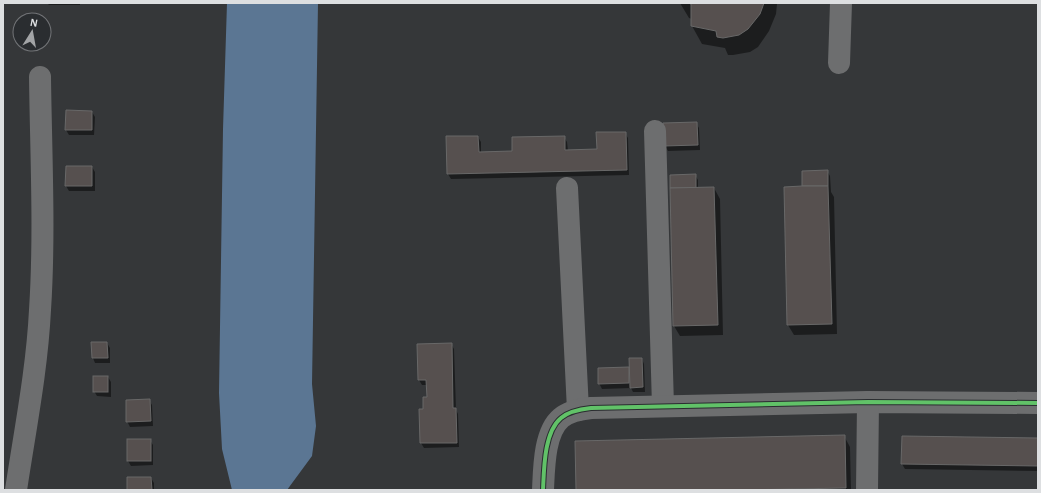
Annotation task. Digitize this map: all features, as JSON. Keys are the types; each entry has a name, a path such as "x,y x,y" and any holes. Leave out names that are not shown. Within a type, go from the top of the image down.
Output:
{"street":[{"path":"839,63 841,3"},
{"path":"16,490 37,351 40,311 42,262 40,77"},
{"path":"655,131 663,406"},
{"path":"567,188 578,410"},
{"path":"867,490 868,402"},
{"path":"543,490 544,461 547,444 553,430 561,418 578,410 610,407 868,402 1038,403"}],"water":[{"path":"227,3 318,3 312,384 316,426 312,456 287,490 232,490 222,449 219,393 223,129"}],"building":[{"path":"688,3 764,3 760,14 748,29 739,35 723,38 717,37 716,31 691,26 691,4"},
{"path":"66,110 92,111 92,130 65,130"},
{"path":"697,122 698,145 664,146 663,123"},
{"path":"596,132 626,132 627,170 447,174 446,136 478,136 479,152 512,151 512,137 565,136 565,150 597,149"},
{"path":"66,166 92,166 92,186 65,186"},
{"path":"828,170 828,186 802,186 802,171"},
{"path":"696,174 696,188 670,188 670,175"},
{"path":"828,186 832,324 787,325 784,187"},
{"path":"714,187 718,325 673,326 670,188"},
{"path":"91,342 107,342 108,358 92,358"},
{"path":"452,343 453,408 456,408 457,443 420,443 419,409 423,409 423,397 427,397 426,380 418,380 417,344"},
{"path":"629,358 642,358 643,387 630,388"},
{"path":"629,367 629,383 598,384 598,368"},
{"path":"93,376 108,376 108,392 93,392"},
{"path":"150,399 151,421 126,422 126,400"},
{"path":"845,435 846,488 576,490 575,441"},
{"path":"902,436 1038,438 1038,466 901,464"},
{"path":"127,439 151,439 151,461 127,461"},
{"path":"127,477 151,477 152,490 127,490"}],"cycle path":[{"path":"543,490 546,451 548,441 555,424 564,416 584,409 868,402 1038,403"}]}
